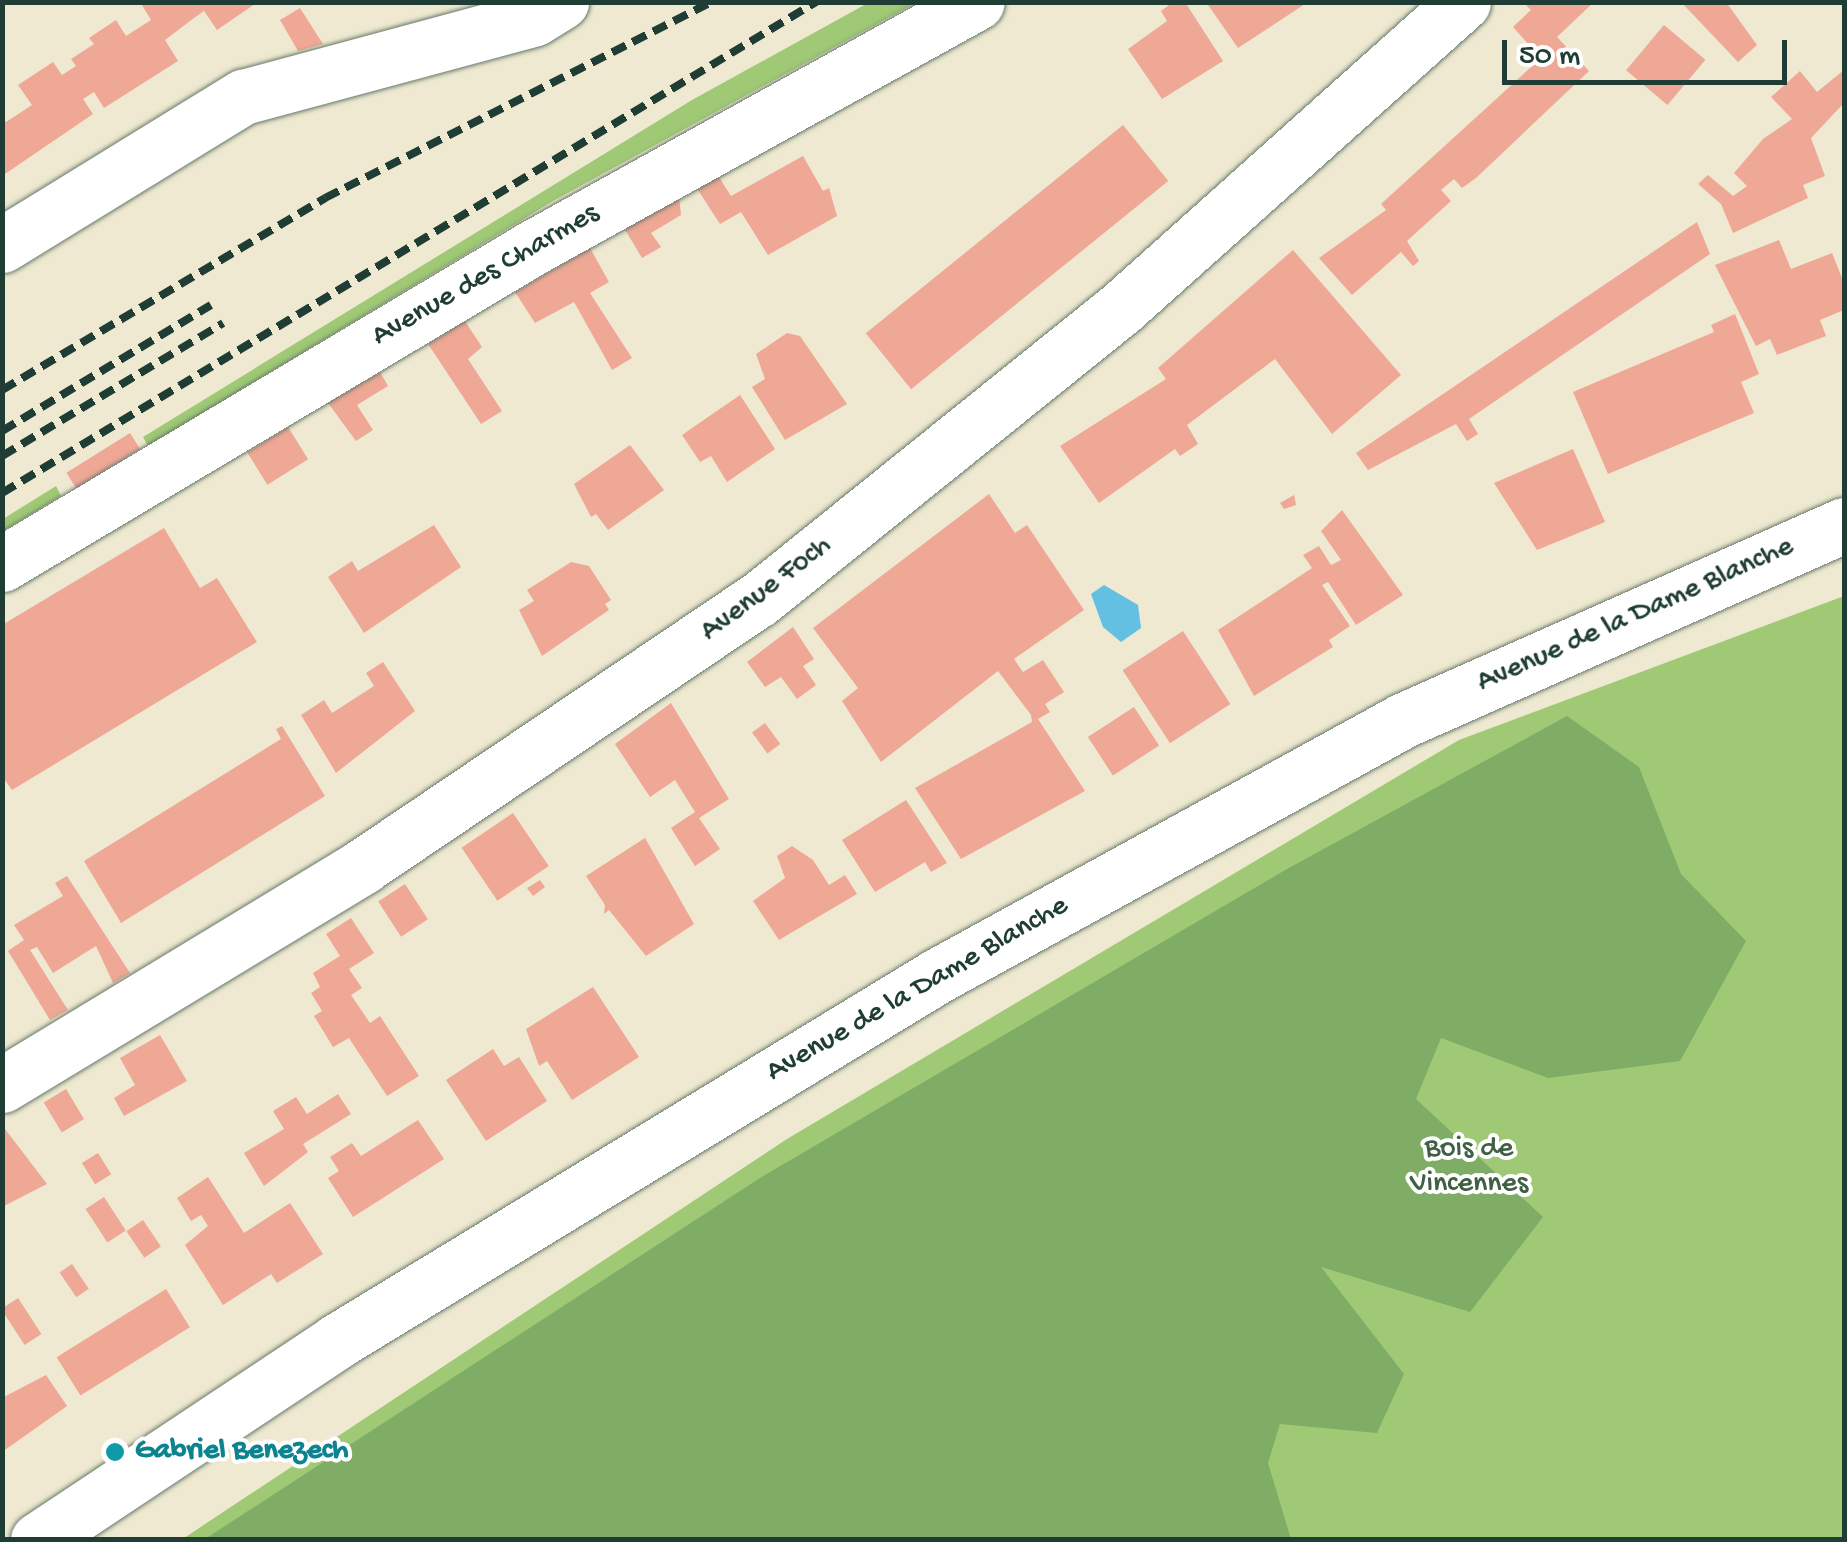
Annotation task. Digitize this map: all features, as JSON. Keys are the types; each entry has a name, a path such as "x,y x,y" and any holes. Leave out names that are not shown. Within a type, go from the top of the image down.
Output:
{"street":[{"path":"2,245 242,98 535,18 561,2"},
{"name":"Avenue des Charmes","path":"2,564 549,238 977,2"},
{"name":"Avenue Foch","path":"2,1085 363,866 758,600 1120,309 1463,2"},
{"name":"Avenue de la Dame Blanche","path":"38,1540 336,1341 937,976 1404,720 1844,525"}],"green space":[{"path":"868,3 915,3 553,201 148,446 143,437 692,100"},
{"path":"56,486 61,496 3,531 3,519"},
{"name":"Bois de Vincennes","path":"1844,596 1844,1539 181,1540 787,1139 1459,740"},
{"name":"Bois de Vincennes","path":"1567,716 1639,767 1681,874 1746,941 1680,1061 1548,1078 1441,1038 1416,1099 1543,1217 1470,1312 1321,1267 1404,1374 1377,1433 1280,1424 1268,1463 1291,1539 205,1539 760,1178 1287,869"}],"water":[{"path":"1104,585 1138,605 1141,628 1121,642 1103,627 1091,594"}],"building":[{"path":"140,2 258,2 217,30 204,11 165,40 178,61 104,108 94,92 83,99 93,114 2,176 2,117 6,122 32,105 18,85 53,62 62,75 76,66 71,59 94,44 89,38 116,20 126,36 151,20"},
{"path":"1173,2 1185,2 1223,61 1162,99 1128,49 1167,21 1161,11"},
{"path":"1206,2 1308,2 1238,48"},
{"path":"1523,2 1594,2 1557,37 1589,71 1476,178 1462,188 1454,179 1441,190 1451,201 1407,241 1419,261 1413,266 1401,252 1352,295 1319,258 1386,210 1381,204 1541,58 1513,27 1531,10"},
{"path":"1681,2 1726,2 1757,45 1738,62"},
{"path":"300,8 323,44 298,51 280,20"},
{"path":"1664,25 1705,60 1667,105 1626,70"},
{"path":"1844,70 1844,103 1811,138 1825,176 1803,185 1808,198 1733,233 1721,204 1698,184 1708,175 1733,196 1747,186 1734,173 1763,139 1792,119 1771,97 1800,71 1817,92"},
{"path":"1123,125 1168,181 911,389 866,333"},
{"path":"803,156 823,191 829,188 837,216 768,255 741,212 720,224 696,187 717,174 731,196"},
{"path":"679,197 681,215 651,233 661,247 642,258 624,228"},
{"path":"1697,222 1710,254 1469,419 1478,434 1467,441 1456,424 1368,470 1356,453"},
{"path":"1779,240 1791,269 1832,253 1844,283 1844,310 1820,320 1826,336 1777,355 1770,339 1756,346 1715,265"},
{"path":"590,248 609,282 590,293 632,358 612,370 574,302 535,323 515,292"},
{"path":"1293,250 1401,375 1332,434 1275,359 1187,425 1198,444 1180,456 1175,449 1099,503 1060,446 1166,379 1158,368"},
{"path":"1735,314 1759,374 1741,382 1754,413 1608,474 1573,392 1714,332 1711,325"},
{"path":"465,321 482,347 468,359 502,411 481,424 428,344"},
{"path":"787,333 800,336 847,404 785,440 752,387 765,379 756,354"},
{"path":"380,372 388,386 357,405 373,430 356,441 328,403"},
{"path":"740,395 775,449 727,482 711,456 700,462 682,435"},
{"path":"288,427 308,459 267,485 247,452"},
{"path":"130,433 140,449 76,489 66,473"},
{"path":"630,445 664,490 608,530 596,514 591,517 574,484"},
{"path":"1573,449 1605,522 1537,550 1494,483"},
{"path":"989,494 1015,533 1027,525 1084,610 1014,659 1023,672 1043,660 1064,692 1045,704 1050,712 1038,719 1085,791 961,859 915,788 1032,722 1031,715 998,671 881,762 842,701 858,688 813,628"},
{"path":"1294,495 1296,505 1284,509 1280,503"},
{"path":"1342,510 1403,595 1356,625 1328,582 1322,585 1350,626 1329,640 1333,647 1254,696 1218,630 1312,568 1303,555 1319,546 1331,565 1341,560 1321,531"},
{"path":"434,525 461,567 364,633 328,577 352,561 358,571"},
{"path":"164,528 200,588 217,578 257,642 12,790 2,776 2,625"},
{"path":"571,562 589,566 611,600 605,604 609,610 542,656 519,610 534,601 527,590"},
{"path":"793,627 814,659 803,666 816,685 797,699 781,677 765,687 747,662"},
{"path":"1183,631 1230,704 1170,743 1123,670"},
{"path":"383,662 415,711 336,773 301,715 324,700 332,713 374,686 366,673"},
{"path":"671,703 729,799 699,818 720,849 695,866 671,828 695,812 675,780 650,797 615,744"},
{"path":"1134,707 1159,746 1113,776 1088,737"},
{"path":"765,723 780,744 767,753 752,732"},
{"path":"282,726 325,796 121,923 84,861 281,739 276,729"},
{"path":"906,800 947,863 931,872 925,862 875,892 842,840"},
{"path":"513,813 549,866 497,901 462,848"},
{"path":"645,838 694,924 646,956 609,910 604,914 605,905 586,876"},
{"path":"792,846 813,860 829,885 845,875 857,894 779,940 753,901 785,878 777,856"},
{"path":"67,876 130,973 113,983 96,946 53,973 37,947 30,950 68,1010 50,1020 8,951 24,940 14,925 63,896 55,883"},
{"path":"540,880 545,887 533,896 527,888"},
{"path":"405,884 428,919 401,937 378,901"},
{"path":"351,918 374,953 349,969 362,988 351,995 370,1023 380,1016 419,1076 387,1096 349,1038 333,1047 314,1016 322,1011 311,993 320,987 313,973 340,956 326,934"},
{"path":"593,987 639,1057 572,1100 547,1061 539,1066 526,1029"},
{"path":"160,1035 187,1081 124,1116 114,1098 135,1085 120,1058"},
{"path":"493,1049 504,1066 519,1057 547,1101 486,1141 446,1080"},
{"path":"66,1089 84,1119 62,1132 44,1102"},
{"path":"338,1094 351,1114 303,1144 308,1152 264,1186 244,1153 284,1129 273,1111 296,1097 307,1114"},
{"path":"418,1120 444,1159 353,1217 328,1178 339,1171 330,1157 352,1143 361,1156"},
{"path":"2,1125 47,1184 2,1207"},
{"path":"98,1153 111,1174 95,1184 82,1163"},
{"path":"208,1177 244,1233 290,1203 323,1254 277,1283 271,1274 223,1305 185,1245 208,1226 201,1215 191,1221 177,1198"},
{"path":"104,1197 126,1231 107,1243 86,1209"},
{"path":"143,1220 161,1247 144,1258 126,1231"},
{"path":"72,1264 89,1289 76,1297 60,1272"},
{"path":"166,1289 190,1327 80,1396 57,1357"},
{"path":"18,1298 41,1334 25,1345 2,1310"},
{"path":"46,1375 67,1406 2,1452 2,1398"}],"railway":[{"path":"2,390 325,198 712,2"},
{"path":"2,493 816,2"},
{"path":"2,431 211,305"},
{"path":"2,456 223,323"}],"place":[{"name":"Gabriel Benezech","path":"115,1452"}]}
